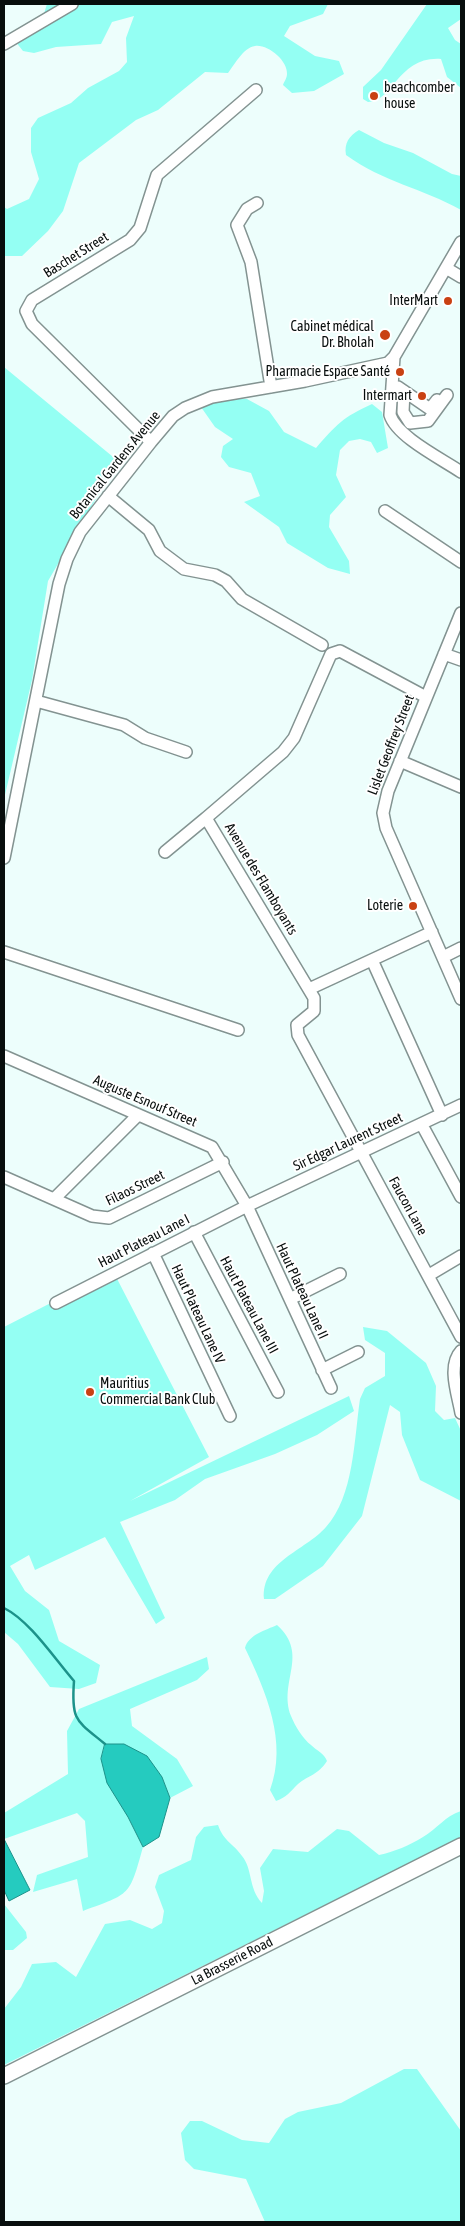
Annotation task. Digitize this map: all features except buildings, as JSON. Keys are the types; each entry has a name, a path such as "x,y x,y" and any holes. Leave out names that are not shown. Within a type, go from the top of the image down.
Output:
{"main road":[{"name":"La Brasserie Road","path":"4,2076 461,1846"}],"street":[{"path":"4,44 72,4"},
{"name":"Baschet Street","path":"151,442 32,324 26,311 32,300 130,240 140,228 157,175 256,90"},
{"path":"257,203 247,209 237,225 251,262 271,387"},
{"path":"461,242 394,357 390,415 392,424 402,433 461,472"},
{"path":"446,268 461,277"},
{"name":"Botanical Gardens Avenue","path":"4,858 59,584 66,559 80,532 108,496 173,416 199,401 377,366 388,363 394,357"},
{"path":"392,383 404,391 430,409 445,394 428,421 410,423 403,412 404,391"},
{"path":"108,496 149,530 160,551 184,569 215,575 226,581 242,598 322,646"},
{"path":"385,511 461,562"},
{"name":"Lislet Geoffrey Street","path":"461,613 384,801 383,813 386,828 461,999"},
{"name":"Avenue des Flamboyants","path":"361,1152 298,1035 297,1025 314,1011 314,998 206,818 283,752 294,738 331,654 340,651 426,697"},
{"path":"444,654 461,660"},
{"path":"36,701 124,725 145,738 186,752"},
{"path":"400,761 461,787"},
{"path":"165,852 206,818"},
{"path":"309,989 432,932"},
{"path":"443,956 461,948"},
{"path":"4,952 238,1030"},
{"path":"372,960 442,1115"},
{"name":"Auguste Esnouf Street","path":"4,1056 212,1147 223,1162 247,1206"},
{"name":"Sir Edgar Laurent Street","path":"247,1206 461,1105"},
{"path":"55,1198 138,1114"},
{"path":"422,1124 461,1197"},
{"name":"Faucon Lane","path":"361,1152 429,1275"},
{"name":"Filaos Street","path":"4,1177 92,1216 109,1218 223,1162"},
{"name":"Haut Plateau Lane I","path":"56,1303 247,1206"},
{"name":"Haut Plateau Lane II","path":"247,1206 331,1388"},
{"name":"Haut Plateau Lane III","path":"194,1232 278,1392"},
{"name":"Haut Plateau Lane IV","path":"153,1253 230,1416"},
{"path":"461,1256 429,1275 461,1337"},
{"path":"290,1299 340,1274"},
{"path":"461,1351 455,1362 461,1413"},
{"path":"322,1370 358,1352"}],"shaded area":[{"path":"47,4 328,4 323,14 290,26 284,36 315,56 339,61 344,74 314,91 292,93 283,85 287,74 281,59 266,48 260,46 251,47 240,57 228,73 205,72 158,110 136,120 79,163 63,211 48,231 22,256 4,256 4,207 7,209 29,199 39,179 31,152 31,128 38,118 71,103 88,88 119,71 127,62 126,38 134,16 112,22 101,44 56,47 34,53 23,51 15,41 42,20"},
{"path":"427,4 461,4 461,19 448,28 455,40 461,44 461,88 447,77 441,59 427,60 415,64 406,71 377,100 368,102 363,99 363,87 381,70"},
{"path":"359,130 384,143 413,153 452,174 461,176 461,210 374,172 346,155 348,140"},
{"path":"4,367 118,461 48,581 32,680 4,799"},
{"path":"223,397 247,399 269,411 284,432 316,448 335,427 354,413 372,404 382,412 388,448 377,453 371,442 360,439 349,441 340,450 336,475 346,497 330,515 329,527 349,561 350,574 328,568 287,543 279,527 244,502 260,496 251,473 229,467 221,457 223,446 233,439 215,427 201,407"},
{"name":"Mauritius Commercial Bank Club","path":"113,1271 209,1457 130,1501 349,1396 354,1411 317,1435 275,1454 205,1479 175,1500 120,1522 165,1618 156,1624 105,1537 35,1570 29,1555 10,1566 25,1591 49,1610 59,1641 100,1665 96,1683 79,1689 50,1687 18,1644 4,1632 4,1327"},
{"path":"363,1327 387,1331 426,1363 436,1386 435,1411 444,1420 455,1418 461,1431 461,1501 420,1480 402,1435 400,1412 390,1405 362,1516 323,1566 275,1599 264,1599 265,1586 269,1575 286,1558 326,1527 342,1500 351,1467 360,1399 365,1388 385,1376 385,1353 365,1340"},
{"path":"277,1625 287,1636 293,1658 288,1691 291,1716 302,1736 327,1761 317,1772 298,1784 286,1796 276,1801 270,1790 277,1754 276,1736 267,1700 245,1648 254,1636"},
{"path":"207,1657 209,1669 197,1680 130,1709 132,1726 177,1759 193,1786 170,1798 162,1777 128,1817 143,1847 131,1884 126,1891 111,1900 83,1911 77,1879 33,1892 37,1875 88,1857 85,1821 77,1813 4,1839 4,1813 68,1774 67,1731 79,1709"},
{"path":"105,1744 124,1744 147,1756 162,1777 170,1798 159,1837 143,1847 128,1817 107,1783 101,1759"},
{"path":"461,1811 461,1837 4,2065 4,2009 21,1987 32,1964 56,1962 76,1977 105,1924 130,1920 152,1929 162,1923 164,1911 155,1887 159,1875 191,1860 196,1837 204,1827 218,1825 226,1839 239,1852 248,1867 252,1885 262,1903 264,1891 260,1868 273,1849 308,1852 337,1829 349,1831 379,1855 413,1843 428,1834 450,1816"},
{"path":"4,1839 30,1890 9,1901 4,1890"},
{"path":"4,1904 26,1932 27,1938 13,1950 4,1950"},
{"path":"404,2069 417,2069 461,2131 461,2222 265,2222 246,2179 194,2169 185,2160 181,2133 190,2121 202,2121 242,2140 269,2143 285,2119 298,2112 341,2103"}],"waterway":[{"path":"4,1608 14,1614 32,1631 74,1681 73,1694 77,1719 105,1744"}],"place":[{"name":"beachcomber house","path":"374,96"},
{"name":"InterMart","path":"448,301"},
{"name":"Cabinet médical Dr. Bholah","path":"385,335"},
{"name":"Pharmacie Espace Santé","path":"400,372"},
{"name":"Intermart","path":"422,396"},
{"name":"Loterie","path":"413,906"},
{"name":"Mauritius Commercial Bank Club","path":"90,1392"}]}
